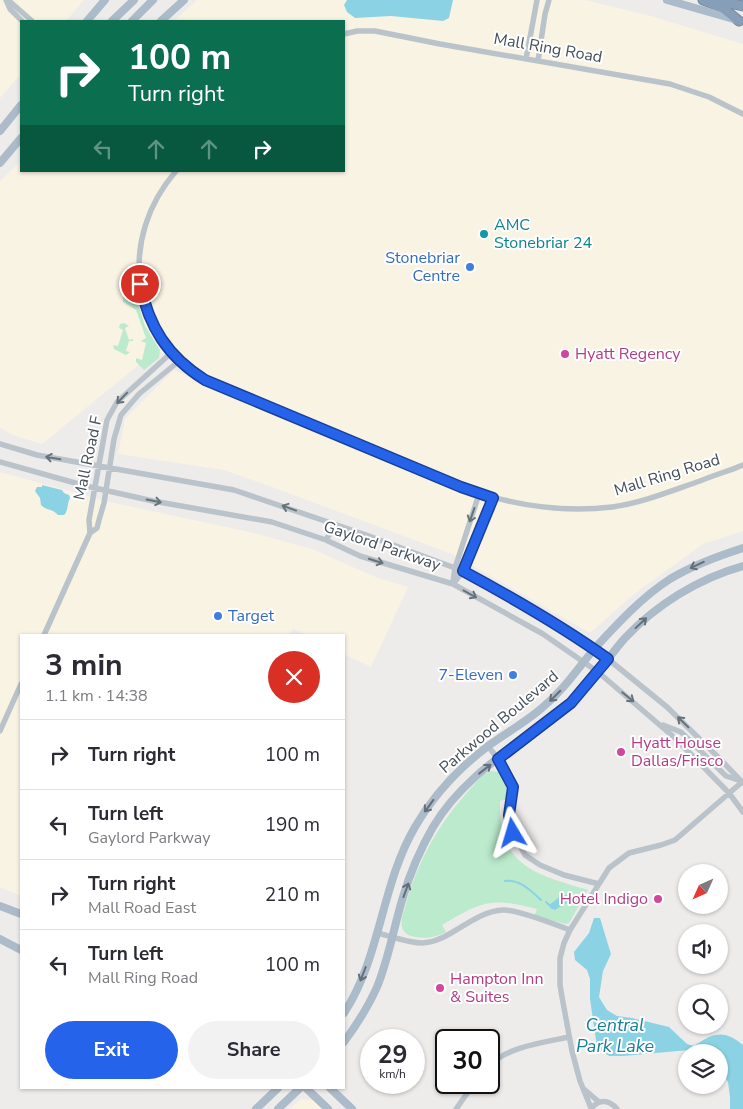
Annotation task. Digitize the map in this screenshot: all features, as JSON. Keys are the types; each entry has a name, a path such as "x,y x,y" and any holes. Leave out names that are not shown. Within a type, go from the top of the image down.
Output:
{"highway":[{"path":"703,0 723,8 741,21"},
{"path":"716,0 743,6"}],"main road":[{"path":"88,20 105,0"},
{"path":"113,20 134,0"},
{"path":"133,20 153,0"},
{"path":"162,20 184,0"},
{"path":"667,0 741,21"},
{"path":"0,132 20,105"},
{"path":"0,132 20,112"},
{"path":"1,162 20,139"},
{"path":"1,162 20,147"},
{"name":"Parkwood Boulevard","path":"345,1011 360,980 377,932 392,879 406,843 415,826 438,793 468,762 543,707 572,679 594,649 640,602 671,579 714,558 743,548"},
{"name":"Parkwood Boulevard","path":"345,1040 376,987 412,872 433,828 454,797 469,782 571,703 626,638 657,609 699,584 733,568 743,566"},
{"path":"0,906 20,914"},
{"path":"0,939 20,949"},
{"path":"256,1109 277,1089"},
{"path":"278,1109 299,1089"},
{"path":"307,1089 328,1109"},
{"path":"331,1089 352,1109"}],"street":[{"path":"7,0 10,9 21,20"},
{"path":"7,0 31,20"},
{"path":"526,59 537,0"},
{"path":"538,61 544,14 549,0"},
{"name":"Mall Ring Road","path":"345,34 357,31 375,31 440,44 637,77 683,87 716,100 743,114"},
{"name":"Mall Ring Road","path":"174,174 159,195 146,224 141,242 139,268 143,299 159,337 171,353 197,375 223,388 479,494 522,505 558,509 611,507 660,495 743,465"},
{"name":"Mall Road F","path":"44,634 90,533 89,520 107,420 117,402 141,378 171,353"},
{"name":"Mall Road F","path":"90,533 97,528 106,491 114,439 122,414 149,386 179,361"},
{"path":"141,378 149,386"},
{"name":"Gaylord Parkway","path":"0,444 37,455 98,467 234,490 400,547 463,571 502,592 608,659 667,707 742,783"},
{"name":"Gaylord Parkway","path":"0,462 26,471 106,491 272,522 326,540 360,556 453,584 543,634 598,672 658,723 729,793 743,812"},
{"path":"453,584 455,568 479,494"},
{"path":"453,584 463,571 493,498"},
{"path":"326,540 335,525"},
{"path":"0,731 20,686"},
{"path":"599,1102 591,1109 580,1081 569,1037 560,985 560,958 570,930 609,868 629,853 674,840 742,783 726,776 681,732 658,723"},
{"path":"488,746 498,759 513,787 509,815 513,833 525,855 540,865 564,875 600,884"},
{"path":"377,932 422,943 433,941 480,915 504,909 570,930"},
{"path":"500,1058 522,1048 569,1037"},
{"path":"585,1090 599,1102 608,1102 617,1109"},
{"path":"456,1109 467,1094"}],"shaded area":[{"path":"0,0 84,0 67,20 20,20 20,75 0,98"},
{"path":"197,0 585,0 647,15 743,44 743,531 703,544 634,594 590,633 452,554 224,470 118,454 125,419 174,370 288,419 157,350 42,444 13,435 0,428 0,181 20,162 20,172 345,172 345,20 175,20"},
{"path":"0,472 110,502 254,533 312,549 378,578 408,587 371,667 345,654 345,634 304,634 293,629 290,634 20,634 20,896 0,887"},
{"path":"301,1099 313,1100 323,1109 289,1109"}],"green space":[{"path":"121,285 133,287 145,326 160,350 159,358 144,370 136,362 136,358 142,360 146,343 141,341 146,338 136,310 123,302 123,288 119,288"},
{"path":"124,323 129,326 125,328 129,340 133,339 133,341 129,341 126,351 130,352 126,355 114,349 113,345 118,346 123,330 119,328 120,324"},
{"path":"491,771 499,772 507,784 508,799 500,801 501,823 505,840 513,854 523,864 536,872 588,890 569,923 566,924 534,916 537,909 497,902 478,906 456,917 442,925 446,932 439,935 424,938 413,937 405,933 402,918 417,872 431,842 449,814 480,778"}],"water":[{"path":"347,0 453,0 449,18 443,21 391,16 355,18 347,12 344,5"},
{"path":"42,485 62,490 69,495 70,498 64,515 58,515 41,505 40,498 35,491 37,487 42,487"},
{"path":"562,895 576,895 583,899 581,903 570,902 555,910 550,908 549,905"},
{"name":"Central Park Lake","path":"594,918 600,918 611,954 603,971 599,997 607,1010 617,1016 669,1027 687,1044 678,1044 678,1051 623,1056 609,1056 597,1047 590,999 590,979 587,970 575,960 574,952 589,933"},
{"name":"Central Park Lake","path":"724,1035 743,1045 743,1109 730,1109 728,1044 697,1044 713,1036"}],"waterway":[{"path":"505,881 520,884 541,900"},
{"path":"546,902 549,905"}],"place":[{"name":"AMC Stonebriar 24","path":"484,234"},
{"name":"Stonebriar Centre","path":"470,267"},
{"name":"Hyatt Regency","path":"565,354"},
{"name":"Target","path":"218,616"},
{"name":"7-Eleven","path":"513,675"},
{"name":"Hyatt House Dallas/Frisco","path":"621,752"},
{"name":"Hotel Indigo","path":"658,899"},
{"name":"Hampton Inn & Suites","path":"440,988"}],"route":[{"path":"140,284 150,319 159,337 179,361 205,380 461,487 493,498 463,571 502,592 608,659 571,703 498,759 513,787 509,815 513,833"}]}
